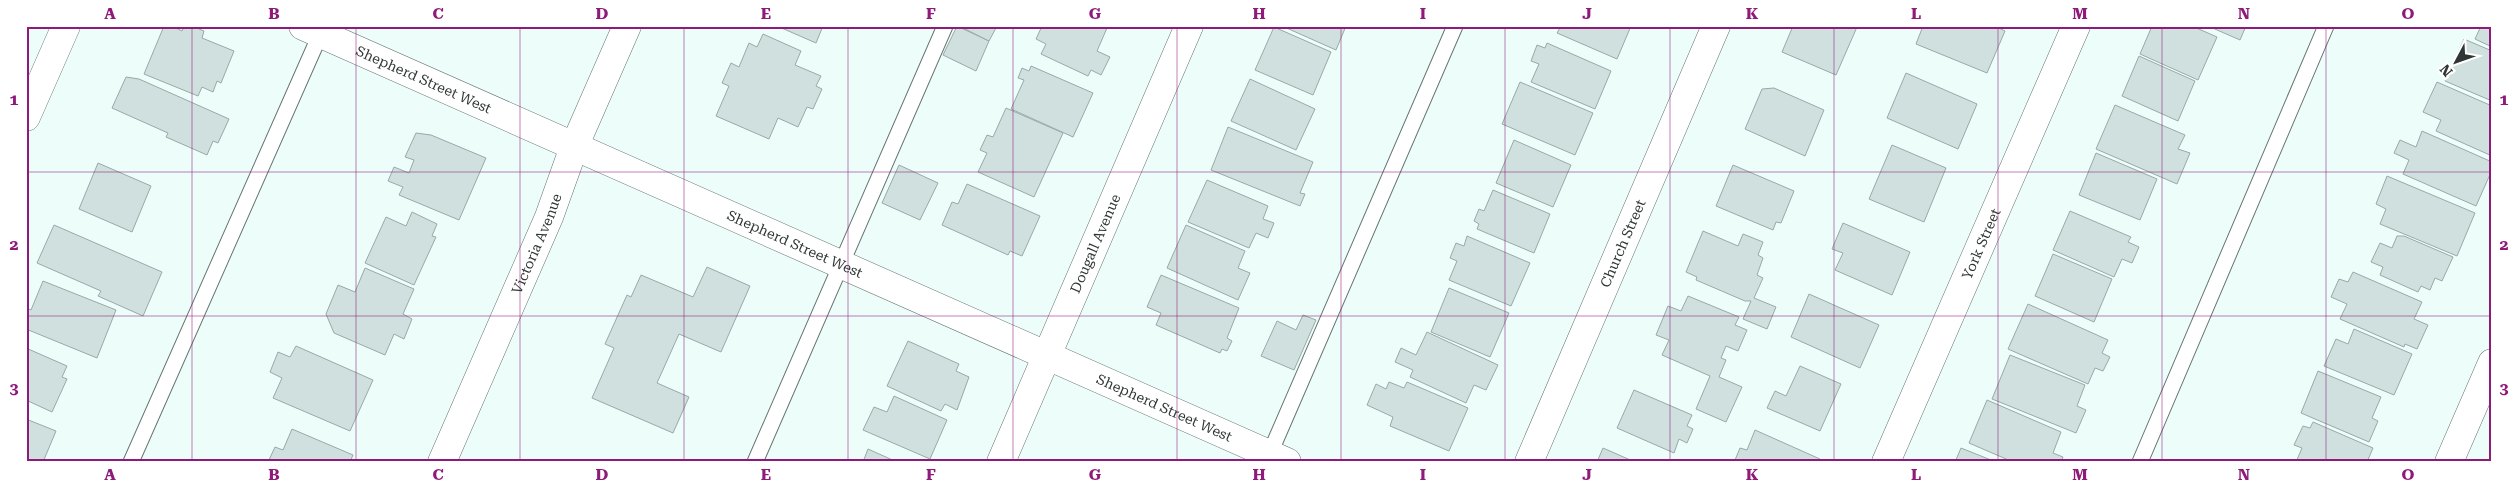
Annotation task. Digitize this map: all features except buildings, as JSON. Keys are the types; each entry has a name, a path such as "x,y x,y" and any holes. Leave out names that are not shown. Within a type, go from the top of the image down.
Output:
{"street":[{"path":"26,117 66,26"},
{"name":"Victoria Avenue","path":"442,462 549,217 574,147 627,26"},
{"name":"Dougall Avenue","path":"1001,462 1189,26"},
{"name":"Church Street","path":"1529,462 1716,26"},
{"name":"York Street","path":"1886,462 2076,26"},
{"name":"Shepherd Street West","path":"316,29 574,147 1047,355 1274,459"},
{"path":"2449,462 2492,363"}],"lane":[{"path":"755,462 945,26"},
{"path":"1274,459 1455,26"},
{"path":"2140,462 2326,26"},
{"path":"131,462 316,29"}]}
